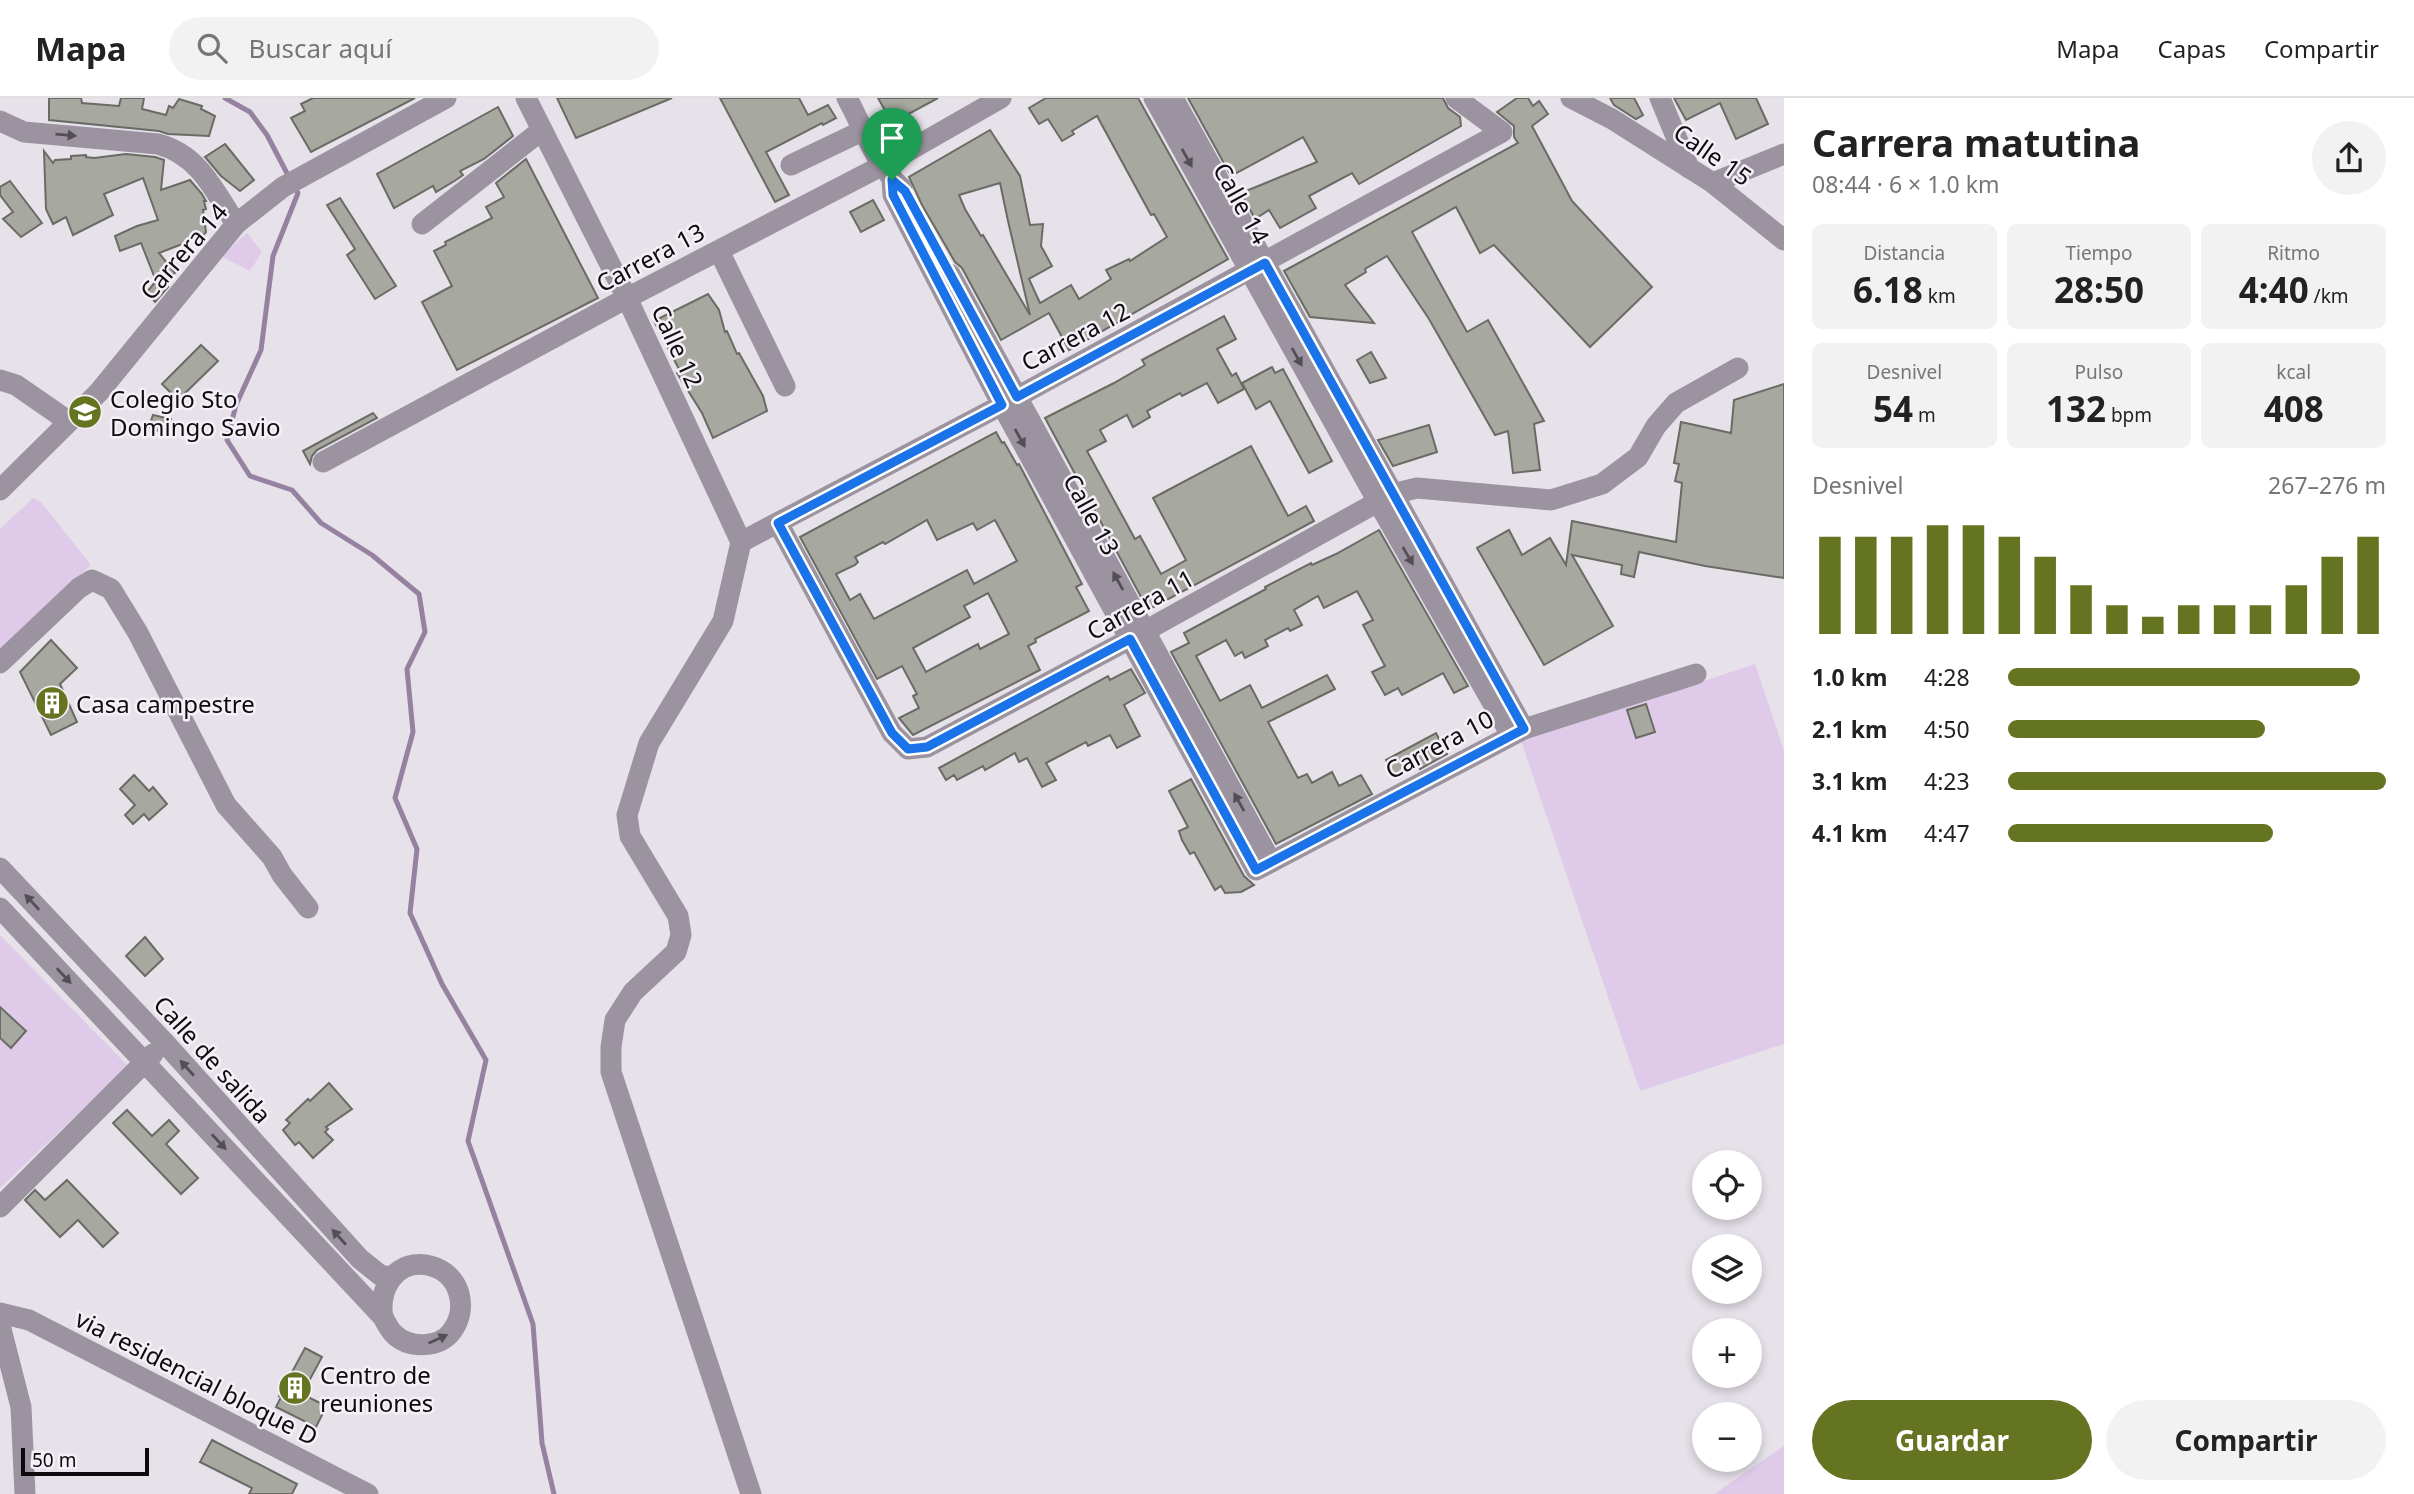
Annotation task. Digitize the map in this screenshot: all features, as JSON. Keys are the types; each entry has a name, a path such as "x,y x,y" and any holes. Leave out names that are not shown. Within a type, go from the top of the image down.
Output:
{"street":[{"name":"Carrera 14","path":"0,490 99,391 236,224 283,187 446,98"},
{"name":"Calle 12","path":"526,98 627,299 741,542"},
{"name":"Calle 13","path":"847,98 887,173 893,195 1010,401 1264,866"},
{"name":"Carrera 13","path":"323,462 719,251 887,173 1001,98"},
{"name":"Calle 14","path":"1154,98 1257,267 1517,732"},
{"name":"Calle 14","path":"1173,98 1257,267"},
{"name":"Carrera 12","path":"741,542 1010,401 1502,132 1456,98"},
{"name":"Calle 15","path":"1571,98 1612,119 1713,183 1784,240"},
{"path":"1660,98 1689,168"},
{"path":"0,121 24,132 158,144 176,149 198,167 236,224"},
{"path":"422,224 542,130"},
{"path":"791,165 864,130"},
{"path":"1713,183 1784,153"},
{"path":"719,251 785,386"},
{"path":"1385,498 1417,488 1551,500 1602,484 1638,457 1656,426 1676,403 1738,368"},
{"path":"0,380 16,385 68,421"},
{"name":"Carrera 11","path":"778,523 892,733 908,749 927,747 1138,635 1385,498"},
{"path":"741,542 723,621 649,743 626,815 630,836 678,916 681,935 676,952 633,992 615,1020 611,1072 751,1494"},
{"path":"0,663 79,588 92,579 111,589 138,633 226,805 272,857 308,908"},
{"name":"Carrera 10","path":"1264,866 1517,732 1696,674"},
{"name":"Calle de salida","path":"0,868 165,1043 360,1259 380,1275 392,1277"},
{"path":"0,908 383,1317 394,1335 413,1345 433,1344 451,1333 461,1314 460,1293 449,1275 430,1266 410,1266 392,1277 382,1296 383,1317"},
{"path":"0,1207 165,1043"},
{"name":"via residencial bloque D","path":"0,1313 29,1320 368,1494"},
{"path":"0,1325 21,1407 25,1494"}],"shaded area":[{"path":"247,233 262,252 250,271 221,256"},
{"path":"33,498 41,502 91,565 0,650 0,529"},
{"path":"1755,664 1784,750 1784,1044 1640,1091 1521,741"},
{"path":"0,935 128,1066 0,1188"},
{"path":"1784,1446 1784,1494 1714,1494 1746,1472 1762,1472 1762,1461"}],"building":[{"path":"49,98 81,98 82,103 119,106 121,98 144,98 142,109 166,115 169,106 173,108 179,99 202,106 201,109 215,116 209,136 168,134 49,120"},
{"path":"313,98 415,98 311,152 291,118 305,111 301,104"},
{"path":"557,98 672,98 576,138"},
{"path":"720,98 799,98 808,115 828,105 836,118 766,152 789,195 775,202"},
{"path":"878,98 938,98 892,123"},
{"path":"1046,98 1138,98 1228,259 1069,350 1049,313 1001,340 962,268 955,262 922,205 909,177 990,130 1020,176 1030,225 1043,224 1041,246 1052,266 1029,279 1040,303 1071,285 1079,299 1111,279 1106,270 1129,259 1130,261 1167,237 1154,214 1151,215 1097,116 1072,131 1074,134 1062,141 1048,119 1039,124 1029,108","holes":["1000,183 1030,315 959,195"]},
{"path":"1188,98 1443,98 1448,108 1460,117 1461,126 1359,184 1352,173 1309,196 1316,208 1280,228 1269,210 1255,219 1241,193 1317,162 1303,137 1231,176"},
{"path":"1517,98 1528,98 1533,106 1539,101 1548,114 1532,126 1572,201 1652,287 1590,347 1494,245 1480,253 1456,207 1412,232 1467,332 1488,320 1544,421 1534,424 1540,470 1513,473 1508,431 1495,435 1429,319 1387,256 1345,285 1374,323 1310,317 1284,271 1518,143 1514,137 1514,126 1497,112"},
{"path":"1610,98 1634,98 1643,115 1636,119 1614,105"},
{"path":"1674,98 1756,98 1768,124 1736,139 1720,103 1686,120"},
{"path":"498,107 513,136 484,159 460,171 463,175 456,180 436,192 433,186 394,208 377,174"},
{"path":"225,144 254,180 240,191 221,176 205,157"},
{"path":"44,151 53,163 55,160 71,159 71,156 86,155 94,158 126,154 155,157 164,160 161,190 190,180 202,194 206,201 206,209 203,210 206,232 197,244 195,239 159,253 175,273 160,280 168,287 155,302 147,292 156,281 141,243 120,251 115,236 158,220 143,178 104,194 113,215 73,235 66,217 53,224 46,209"},
{"path":"526,159 598,298 457,370 422,302 452,286 434,251 446,245 445,242 492,218 486,207 504,197 496,183"},
{"path":"10,181 42,223 21,237 3,219 13,212 0,195 0,187"},
{"path":"340,198 396,286 375,299 347,255 355,249 327,205"},
{"path":"873,200 884,220 861,232 850,212"},
{"path":"708,294 719,310 725,332 727,331 737,354 739,353 763,396 767,411 713,438 702,413 677,373 680,371 654,321"},
{"path":"1224,316 1236,339 1217,349 1232,376 1236,373 1244,389 1218,403 1207,383 1182,396 1180,393 1147,411 1150,417 1133,427 1127,415 1100,430 1106,441 1087,451 1135,539 1140,536 1161,574 1186,560 1153,498 1251,446 1288,516 1306,506 1314,521 1148,610 1045,418 1114,383 1145,365 1142,360"},
{"path":"201,345 218,361 178,400 162,384"},
{"path":"1371,352 1386,378 1370,383 1357,360"},
{"path":"1272,367 1275,373 1283,369 1332,461 1309,473 1270,401 1256,409 1242,383"},
{"path":"1784,384 1784,578 1705,566 1639,552 1634,577 1621,574 1622,565 1572,555 1613,626 1544,665 1477,548 1509,530 1522,555 1550,538 1566,565 1572,521 1676,542 1682,483 1675,481 1679,464 1674,463 1681,422 1731,433 1734,400"},
{"path":"373,413 377,418 317,450 310,464 303,451"},
{"path":"153,415 171,419 166,434 149,427"},
{"path":"1429,425 1437,452 1393,466 1378,440"},
{"path":"996,432 1017,465 1019,464 1082,584 1076,587 1089,611 1035,639 1036,642 1028,646 1040,670 913,735 899,718 919,708 913,696 917,694 902,666 877,679 800,537","holes":["927,520 937,540 973,523 977,530 995,520 1017,561 974,584 967,570 874,619 860,594 850,600 836,574 855,565 858,562 855,557 883,542 885,544","988,593 1009,634 980,649 978,644 926,672 913,648 970,617 964,606"]},
{"path":"1379,530 1468,686 1454,693 1443,673 1402,695 1398,688 1385,695 1372,672 1385,666 1363,625 1373,620 1357,591 1324,608 1318,596 1294,610 1302,625 1290,631 1288,628 1265,640 1268,646 1245,658 1242,652 1235,656 1226,640 1196,656 1220,701 1250,685 1262,708 1327,675 1335,689 1268,722 1298,778 1307,774 1312,783 1332,772 1339,786 1361,775 1372,794 1276,844 1171,652 1189,643 1184,633 1266,589 1265,587 1311,563 1312,565 1336,554"},
{"name":"Casa campestre","path":"51,640 77,668 60,684 77,722 51,735 20,672"},
{"path":"1131,669 1145,693 1124,705 1140,736 1117,748 1110,735 1088,746 1086,742 1046,763 1056,780 1042,787 1027,758 1019,762 1015,753 985,770 983,766 957,780 954,775 946,780 939,768 1108,676 1110,680"},
{"path":"1646,704 1655,732 1636,738 1627,710"},
{"path":"1436,733 1447,754 1420,769 1418,764 1395,775 1386,760"},
{"path":"134,775 149,791 153,787 167,804 149,820 144,814 133,824 125,815 135,805 120,789"},
{"path":"1191,779 1244,876 1254,885 1241,892 1225,893 1221,886 1215,890 1194,852 1190,854 1182,840 1179,831 1188,827 1169,791"},
{"path":"145,937 163,959 145,976 126,956"},
{"path":"0,1007 26,1031 11,1048 0,1038"},
{"path":"329,1083 352,1109 326,1127 328,1129 325,1132 333,1140 313,1158 299,1142 295,1145 283,1130 290,1123 286,1120"},
{"path":"127,1110 152,1136 169,1120 179,1131 166,1144 198,1178 181,1194 113,1123"},
{"path":"67,1180 118,1233 103,1247 78,1220 60,1237 25,1200 35,1190 45,1200"},
{"name":"Centro de reuniones","path":"305,1348 322,1357 302,1394 324,1405 316,1427 276,1407 281,1397 279,1396"},
{"path":"212,1440 297,1484 292,1494 249,1494 252,1488 200,1462"}],"waterway":[{"path":"225,98 250,112 267,135 290,179"},
{"path":"295,188 298,193 273,256 261,350 236,405 227,440 250,476 292,490 321,523 372,555 419,594 425,632 407,669 413,732 395,798 417,849 410,913 442,984 486,1060 468,1141 533,1324 542,1443 554,1494"}],"place":[{"name":"Colegio Sto Domingo Savio","path":"85,412"},
{"name":"Casa campestre","path":"52,703"},
{"name":"Centro de reuniones","path":"295,1388"}],"route":[{"path":"892,180 905,191 1017,397 1265,263 1524,729 1256,870 1130,639 927,747 908,749 892,733 778,523 1002,405 893,195 892,180"}]}
